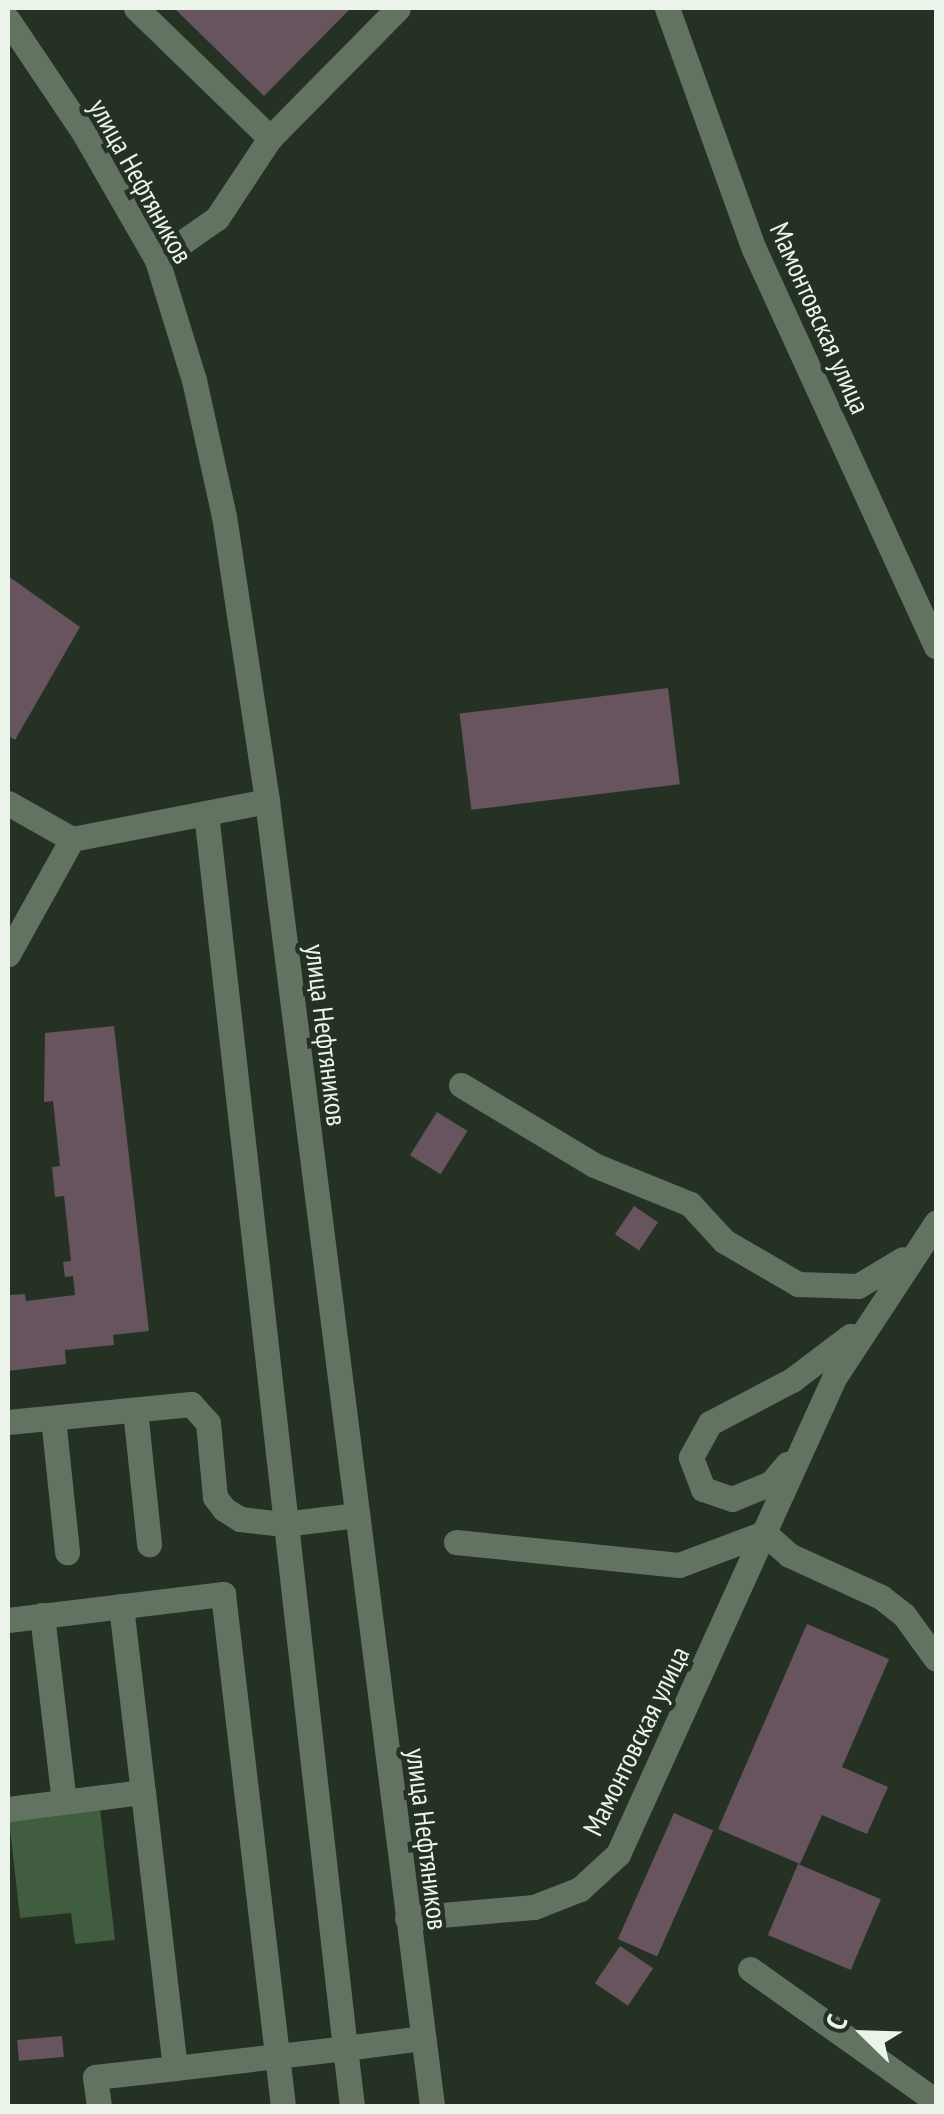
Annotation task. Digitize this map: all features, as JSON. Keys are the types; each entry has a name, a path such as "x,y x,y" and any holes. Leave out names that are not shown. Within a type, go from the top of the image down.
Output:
{"street":[{"path":"136,8 270,138"},
{"path":"157,260 218,218 270,138 398,8"},
{"name":"Мамонтовская улица","path":"667,8 754,249 936,646"},
{"name":"улица Нефтяников","path":"8,20 84,133 157,260 194,380 224,516 267,801 432,2106"},
{"path":"8,803 72,839 267,801"},
{"path":"206,813 283,1524 352,2106"},
{"path":"8,954 72,839"},
{"path":"461,1085 594,1165 690,1204 724,1241 798,1284 858,1286 919,1248"},
{"name":"Мамонтовская улица","path":"407,1918 534,1907 580,1890 618,1854 801,1446 872,1316 936,1224"},
{"name":"Мамонтовская улица","path":"801,1446 752,1494 716,1498 693,1476 696,1440 710,1423 829,1356 872,1316"},
{"path":"8,1422 191,1404 202,1411 215,1497 224,1509 240,1519 283,1524 356,1516"},
{"path":"135,1410 149,1544"},
{"path":"53,1418 67,1552"},
{"path":"456,1542 678,1565 764,1533 789,1555 881,1597 904,1614 936,1659"},
{"path":"8,1620 222,1594 283,2106"},
{"path":"121,1606 175,2068"},
{"path":"42,1616 64,1802"},
{"path":"8,1809 143,1792"},
{"path":"750,1969 936,2101"},
{"path":"99,2106 95,2077 423,2038"}],"green space":[{"path":"100,1809 115,1940 75,1944 71,1913 20,1918 9,1820"}],"building":[{"path":"174,8 351,8 264,96"},
{"path":"8,576 80,627 15,740 8,736"},
{"path":"668,688 680,784 471,810 460,714"},
{"path":"114,1026 149,1331 113,1335 114,1345 65,1350 66,1364 8,1371 8,1295 25,1294 26,1301 75,1295 73,1276 65,1277 63,1262 71,1261 64,1196 55,1197 52,1167 60,1166 53,1101 44,1102 45,1033"},
{"path":"437,1112 468,1131 441,1174 410,1155"},
{"path":"634,1206 658,1222 639,1250 615,1234"},
{"path":"807,1624 889,1659 842,1767 888,1787 867,1834 822,1815 800,1864 718,1829"},
{"path":"674,1813 713,1830 657,1957 618,1939"},
{"path":"798,1864 881,1899 851,1970 768,1935"},
{"path":"620,1946 653,1968 628,2006 595,1983"},
{"path":"62,2036 64,2057 19,2061 17,2040"}]}
